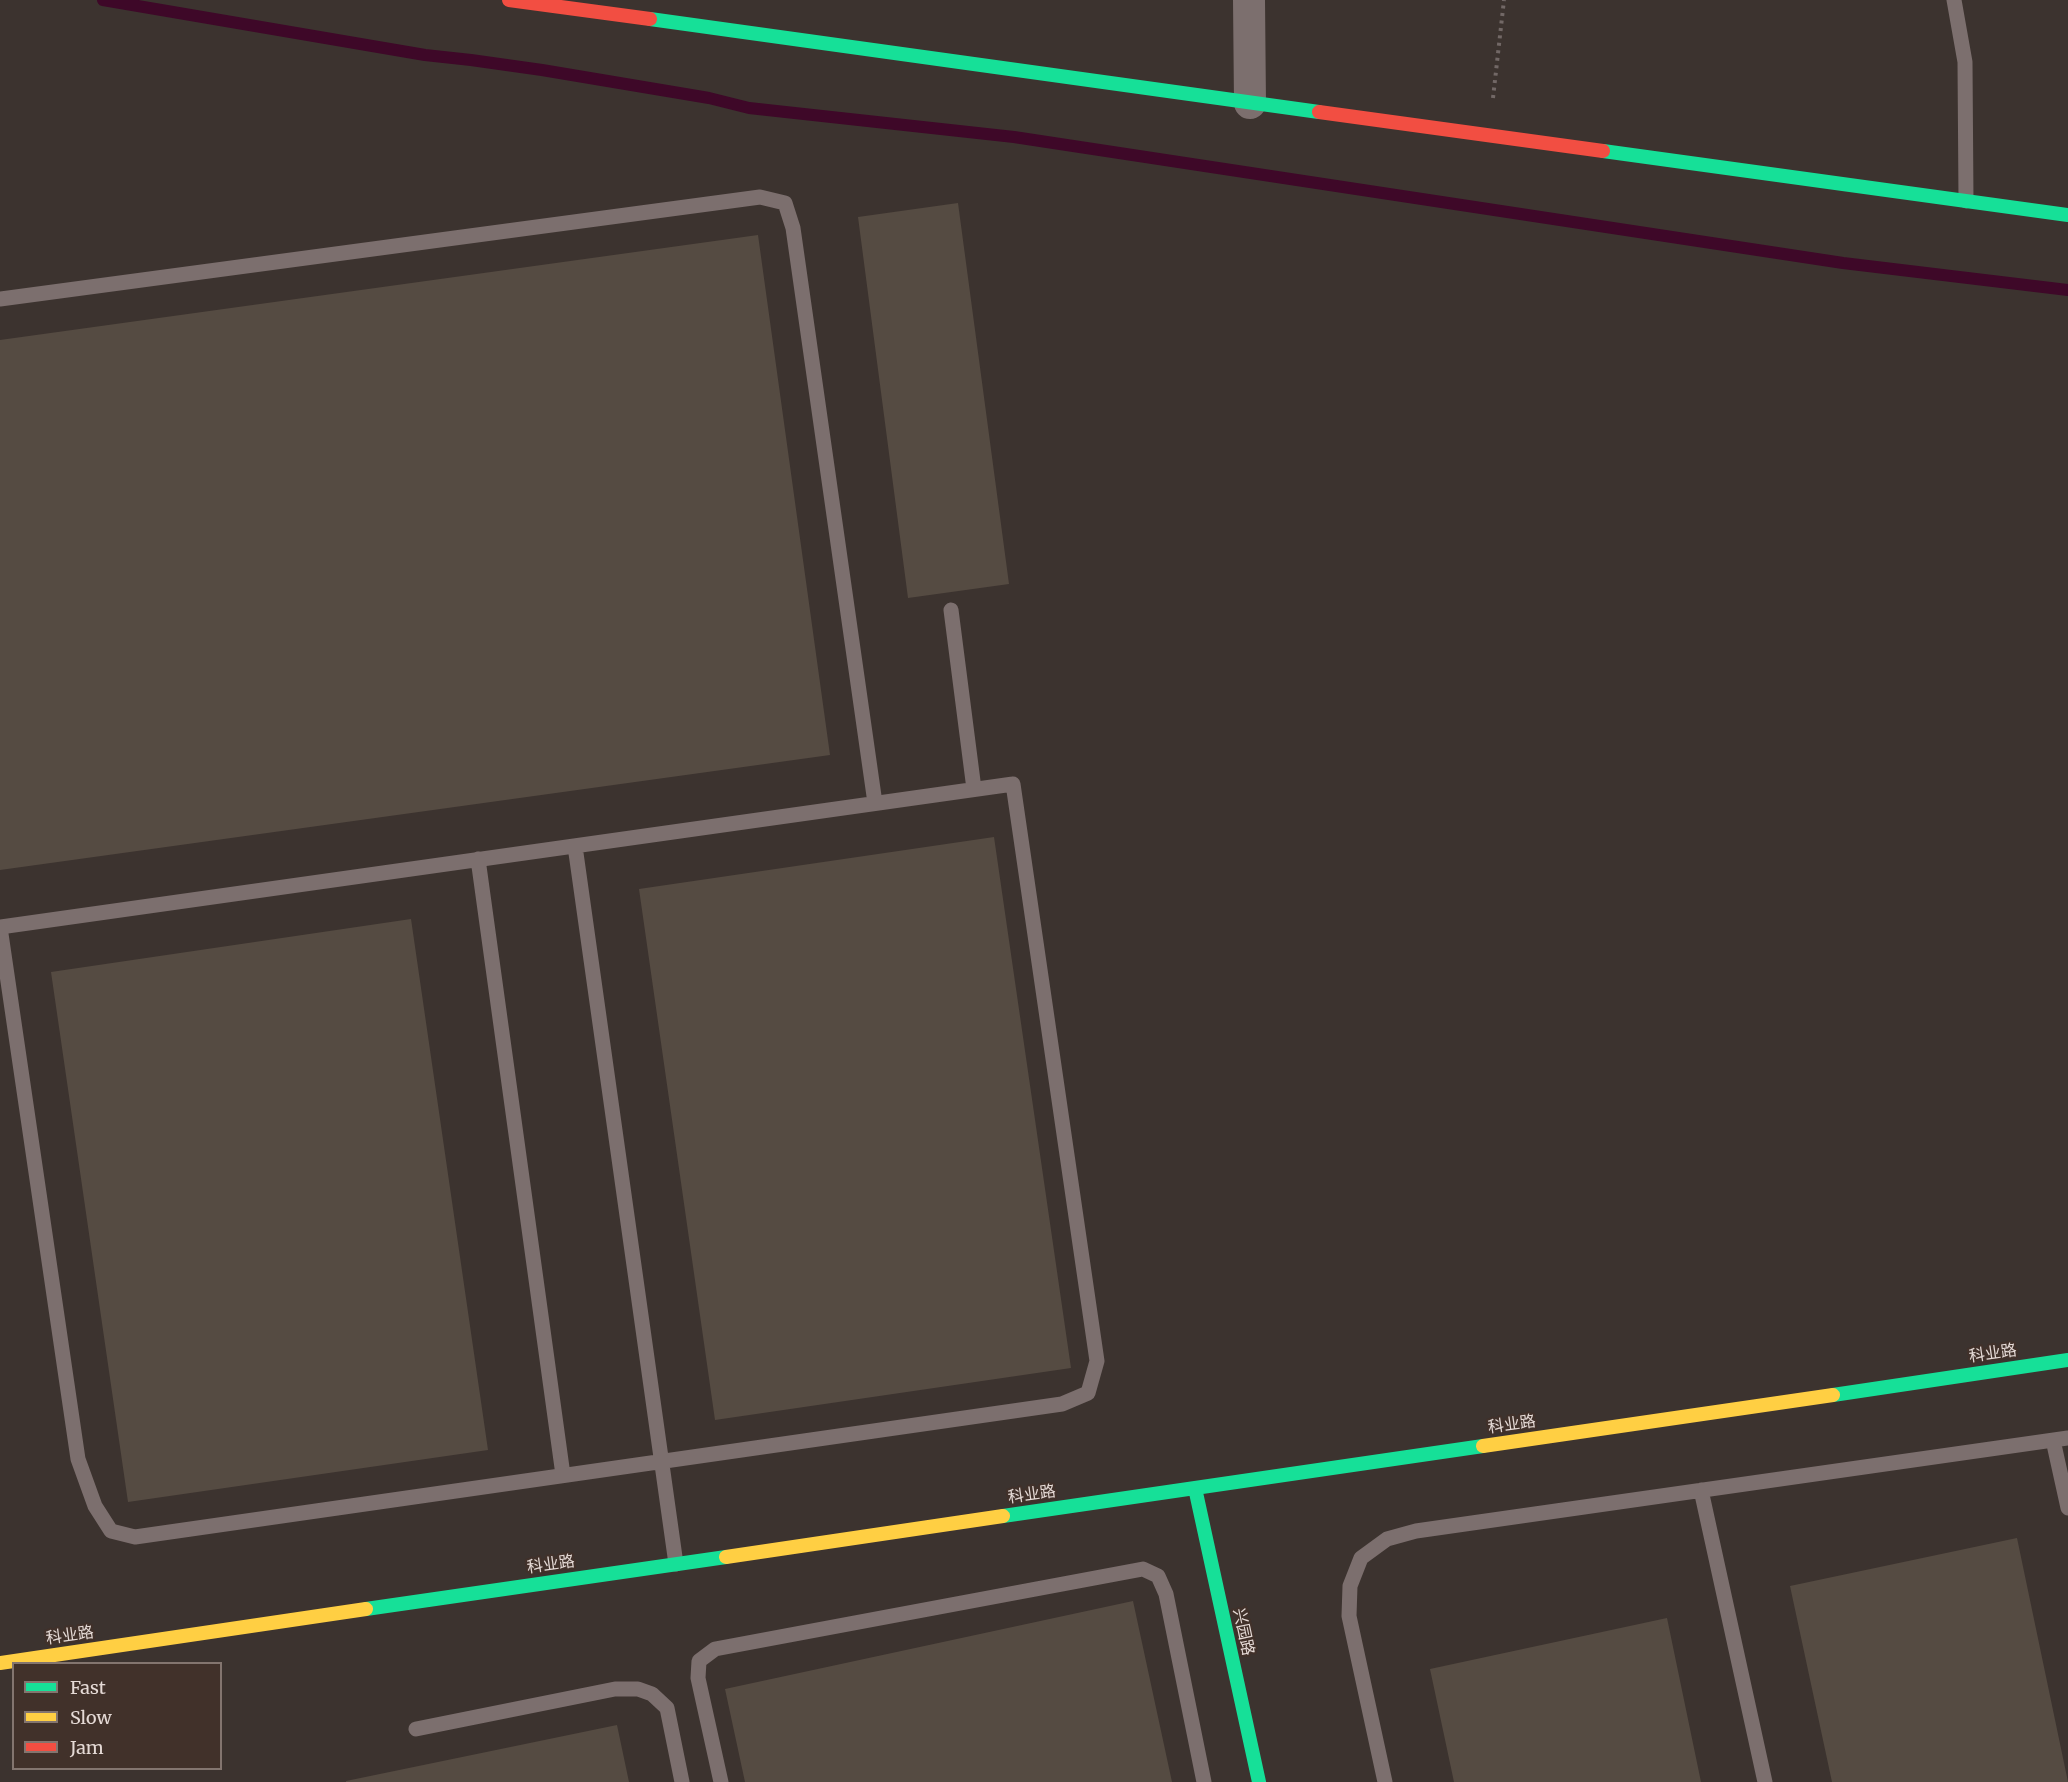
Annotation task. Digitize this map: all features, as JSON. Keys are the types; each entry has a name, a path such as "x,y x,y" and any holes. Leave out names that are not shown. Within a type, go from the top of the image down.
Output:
{"street":[{"path":"509,0 2068,215"},
{"path":"1249,0 1251,103"},
{"name":"科业路","path":"0,1663 2068,1360"},
{"name":"兴园路","path":"1195,1488 1259,1782"}],"lane":[{"path":"1954,0 1965,62 1966,201"},
{"path":"0,299 760,197 785,203 795,240 875,803"},
{"path":"951,610 974,789"},
{"path":"1013,784 1097,1361 1088,1393 1062,1404 135,1537 111,1532 95,1506 78,1459 0,927 974,789 1013,784"},
{"path":"575,846 676,1564"},
{"path":"478,859 563,1475"},
{"path":"1385,1782 1348,1616 1350,1586 1361,1558 1387,1539 1416,1531 2061,1439 2068,1508"},
{"path":"1701,1490 1765,1782"},
{"path":"721,1782 698,1678 699,1661 715,1649 1143,1569 1158,1576 1166,1594 1204,1782"},
{"path":"416,1729 615,1689 638,1689 652,1694 667,1708 682,1782"}],"path":[{"path":"1489,135 1504,0"}],"building":[{"path":"958,203 1009,584 908,598 858,217"},
{"path":"758,235 830,755 0,870 0,340"},
{"path":"994,837 1071,1368 715,1420 639,889"},
{"path":"411,919 488,1450 128,1502 51,972"},
{"path":"2017,1538 2068,1782 1832,1782 1790,1586"},
{"path":"1133,1601 1172,1782 745,1782 725,1689"},
{"path":"1667,1618 1701,1782 1454,1782 1430,1669"},
{"path":"617,1725 629,1782 346,1782 346,1781"}],"waterway":[{"path":"103,0 425,55 542,70 709,98 749,108 1014,137 1843,263 2068,290"}],"traffic: fast":[{"path":"650,19 1319,112"},
{"path":"1603,151 2068,215"},
{"path":"1833,1395 2068,1360"},
{"path":"1003,1516 1483,1446"},
{"path":"1195,1488 1259,1782"},
{"path":"366,1609 726,1557"}],"traffic: slow":[{"path":"1483,1446 1833,1395"},
{"path":"726,1557 1003,1516"},
{"path":"0,1663 366,1609"}],"traffic: jam":[{"path":"509,0 650,19"},
{"path":"1319,112 1603,151"}]}
